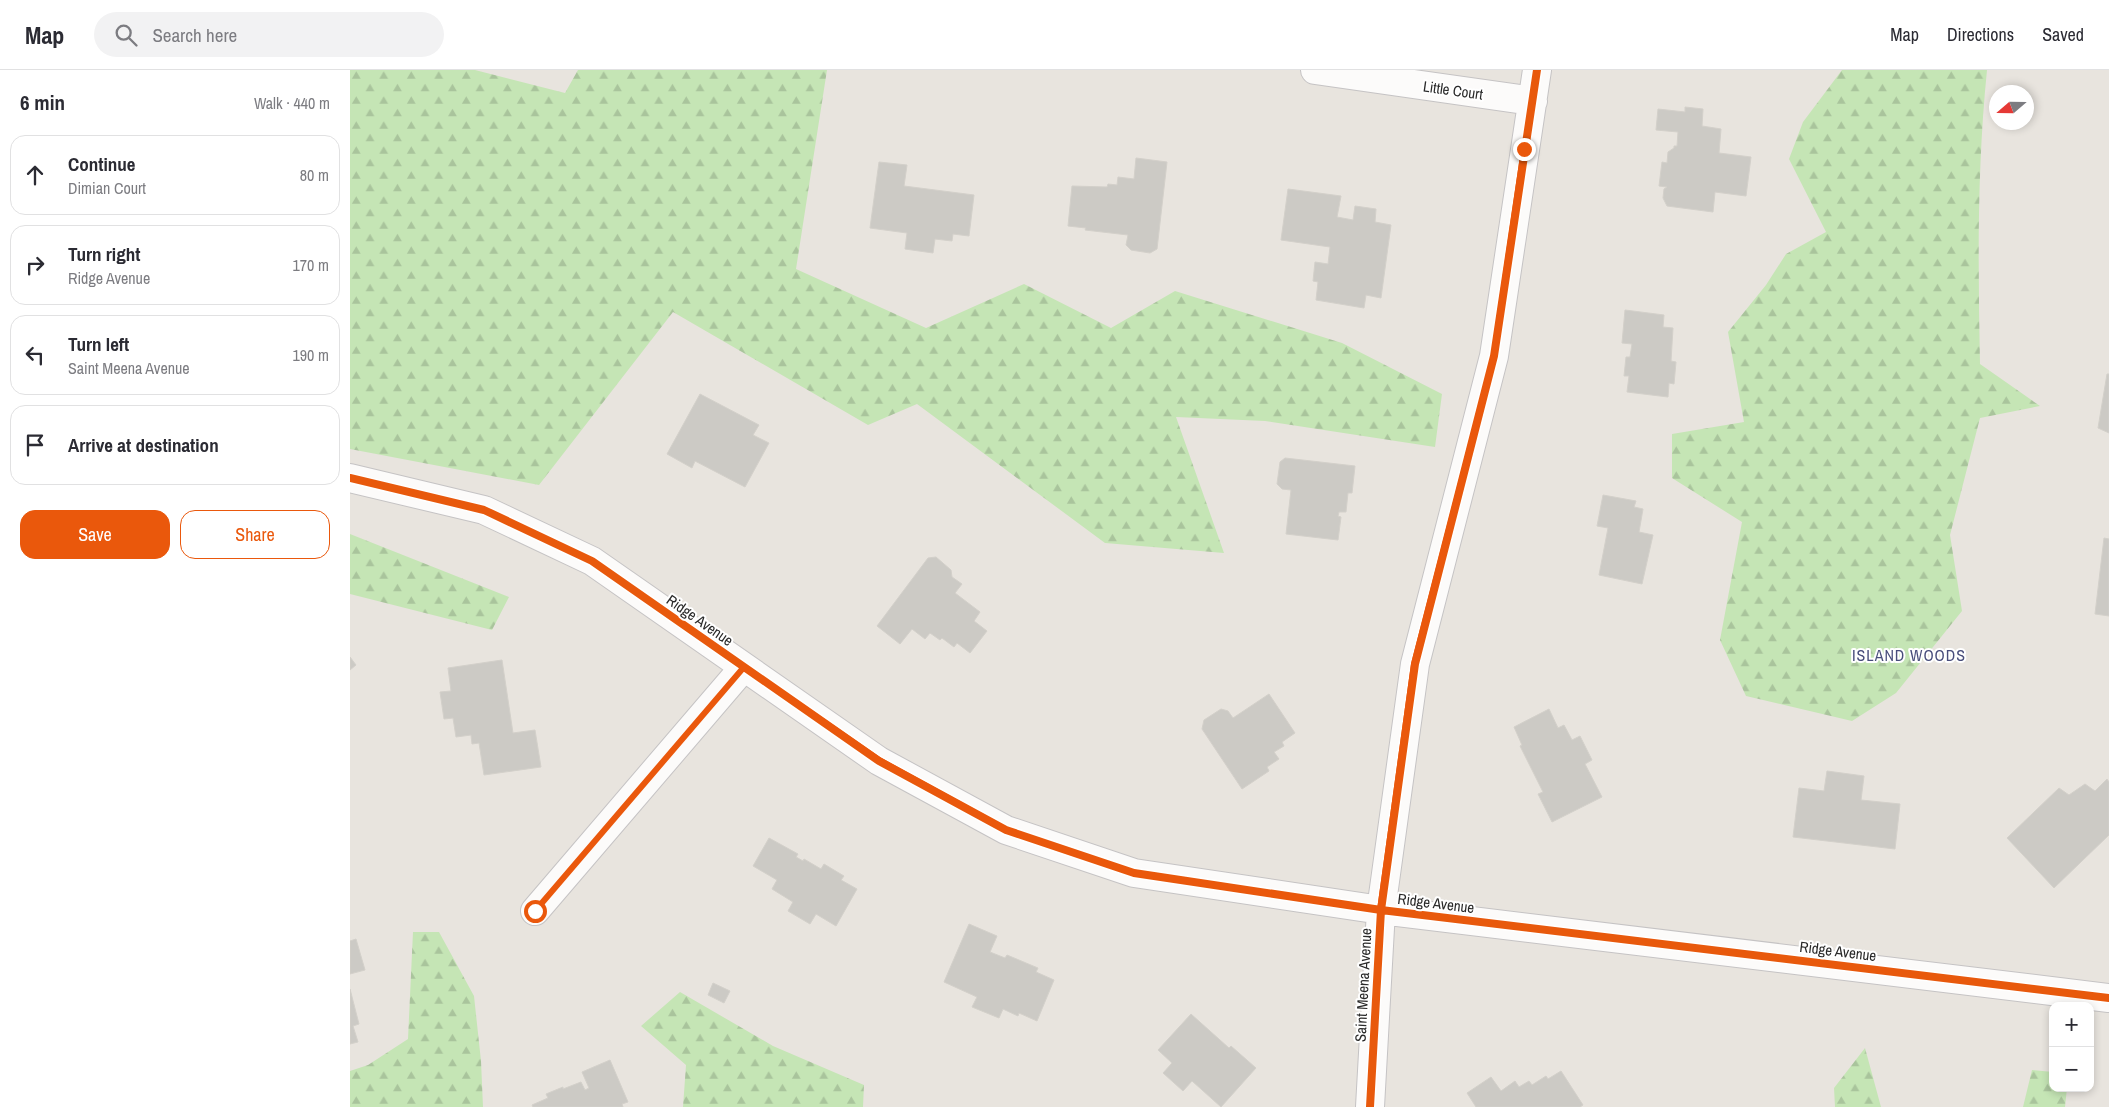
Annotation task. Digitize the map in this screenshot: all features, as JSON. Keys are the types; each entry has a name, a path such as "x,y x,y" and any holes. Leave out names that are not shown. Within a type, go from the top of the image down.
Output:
{"street":[{"name":"Little Court","path":"1314,70 1533,101"},
{"name":"Saint Meena Avenue","path":"1370,1107 1380,910 1414,664 1494,356 1537,70"},
{"name":"Ridge Avenue","path":"350,478 484,510 592,560 879,760 1006,830 1134,873 1380,910 2109,998"},
{"path":"535,911 744,667"}],"green space":[{"path":"350,70 475,70 565,93 578,70 827,70 796,269 926,328 1024,284 1111,328 1175,291 1342,343 1442,394 1435,447 1265,421 1176,417 1224,553 1105,543 917,404 868,425 673,312 539,485 350,449"},
{"path":"1842,70 1987,70 1980,180 1980,364 2040,406 1980,418 1950,535 1962,611 1896,693 1852,721 1746,696 1720,640 1742,522 1672,478 1672,434 1744,422 1728,332 1766,285 1786,254 1826,232 1789,159 1803,122"},
{"path":"350,534 509,597 492,630 350,594"},
{"path":"413,932 439,932 474,996 481,1061 483,1107 350,1107 350,1071 368,1065 408,1039"},
{"path":"680,992 773,1046 864,1085 863,1107 683,1107 686,1065 641,1026"},
{"path":"1865,1048 1881,1107 1835,1107 1834,1088"},
{"path":"2032,1070 2049,1072 2049,1092 2067,1092 2065,1107 2023,1107"}],"building":[{"path":"1685,107 1703,109 1702,126 1721,129 1719,153 1751,157 1746,196 1715,192 1713,212 1667,206 1663,198 1664,189 1667,187 1659,186 1662,162 1667,163 1668,152 1674,146 1677,146 1678,132 1656,130 1658,109 1685,112"},
{"path":"1136,158 1167,162 1157,249 1150,253 1131,250 1126,245 1128,235 1068,226 1072,186 1107,187 1108,184 1117,185 1118,177 1134,179"},
{"path":"879,162 907,165 904,186 974,195 969,236 953,234 952,241 935,239 933,253 905,249 907,233 870,228"},
{"path":"1288,189 1341,196 1337,217 1353,220 1355,206 1376,209 1375,222 1391,225 1381,298 1366,295 1364,308 1316,300 1318,282 1313,281 1315,262 1328,264 1330,247 1281,240"},
{"path":"1625,310 1664,315 1663,327 1673,328 1671,361 1676,362 1674,384 1669,383 1668,397 1627,392 1629,376 1624,376 1626,357 1630,357 1632,344 1622,343"},
{"path":"2107,374 2109,374 2109,433 2098,428"},
{"path":"700,394 759,425 753,435 769,443 745,487 695,461 692,468 667,454"},
{"path":"1285,458 1355,466 1352,493 1348,493 1346,512 1339,512 1338,516 1341,517 1338,540 1286,534 1291,490 1282,489 1277,484 1280,462"},
{"path":"1603,495 1636,501 1634,507 1643,509 1639,532 1653,535 1642,584 1599,575 1608,528 1597,526"},
{"path":"2104,538 2109,539 2109,616 2095,614"},
{"path":"936,557 951,570 952,577 962,584 955,593 980,612 974,621 987,631 970,653 957,643 954,647 942,638 940,640 930,633 925,639 912,629 900,644 877,626 928,558"},
{"path":"350,657 356,665 350,670"},
{"path":"502,660 513,733 535,730 541,767 484,775 479,743 472,744 471,735 456,737 453,718 444,719 440,692 451,691 448,668"},
{"path":"1269,694 1295,733 1282,742 1284,746 1274,752 1279,759 1267,767 1269,771 1242,789 1202,729 1204,720 1221,709 1228,711 1233,718"},
{"path":"1549,709 1558,728 1564,725 1572,740 1580,736 1592,760 1585,764 1602,797 1552,822 1538,794 1543,792 1520,746 1522,745 1514,727"},
{"path":"1827,771 1864,776 1861,800 1900,804 1895,849 1793,837 1799,788 1824,791"},
{"path":"2107,779 2109,782 2109,835 2054,888 2007,838 2059,788 2069,795 2085,784 2095,791"},
{"path":"769,838 798,854 796,857 803,861 804,859 821,869 824,864 844,876 841,880 857,889 836,926 816,914 810,924 788,911 793,902 772,889 777,880 753,866"},
{"path":"969,924 997,936 990,952 1005,958 1007,955 1038,968 1036,972 1054,980 1037,1021 1019,1013 1018,1016 1003,1009 999,1018 972,1007 977,997 944,982"},
{"path":"356,939 365,970 350,974 350,941"},
{"path":"713,983 730,991 724,1003 708,995"},
{"path":"350,989 359,1024 353,1026 358,1042 350,1044"},
{"path":"1191,1014 1229,1048 1231,1046 1256,1068 1221,1107 1192,1081 1183,1091 1163,1073 1172,1063 1158,1050"},
{"path":"610,1060 628,1102 622,1104 623,1107 533,1107 532,1105 548,1098 546,1094 563,1087 563,1089 581,1082 585,1090 589,1088 582,1072"},
{"path":"1561,1071 1583,1105 1580,1107 1476,1107 1467,1093 1491,1077 1501,1091 1515,1081 1519,1087 1529,1081 1532,1085 1546,1076 1548,1079"}],"cycle path":[{"path":"1370,1107 1381,910 1415,664 1494,356 1537,70"},
{"path":"350,478 484,510 592,561 879,761 1006,830 1134,873 1381,910 2109,998"}],"district":[{"name":"ISLAND WOODS","path":"1909,655"}],"route":[{"path":"535,911 744,667 879,760 1006,830 1134,873 1380,910 1414,664 1494,356 1524,149"}]}
